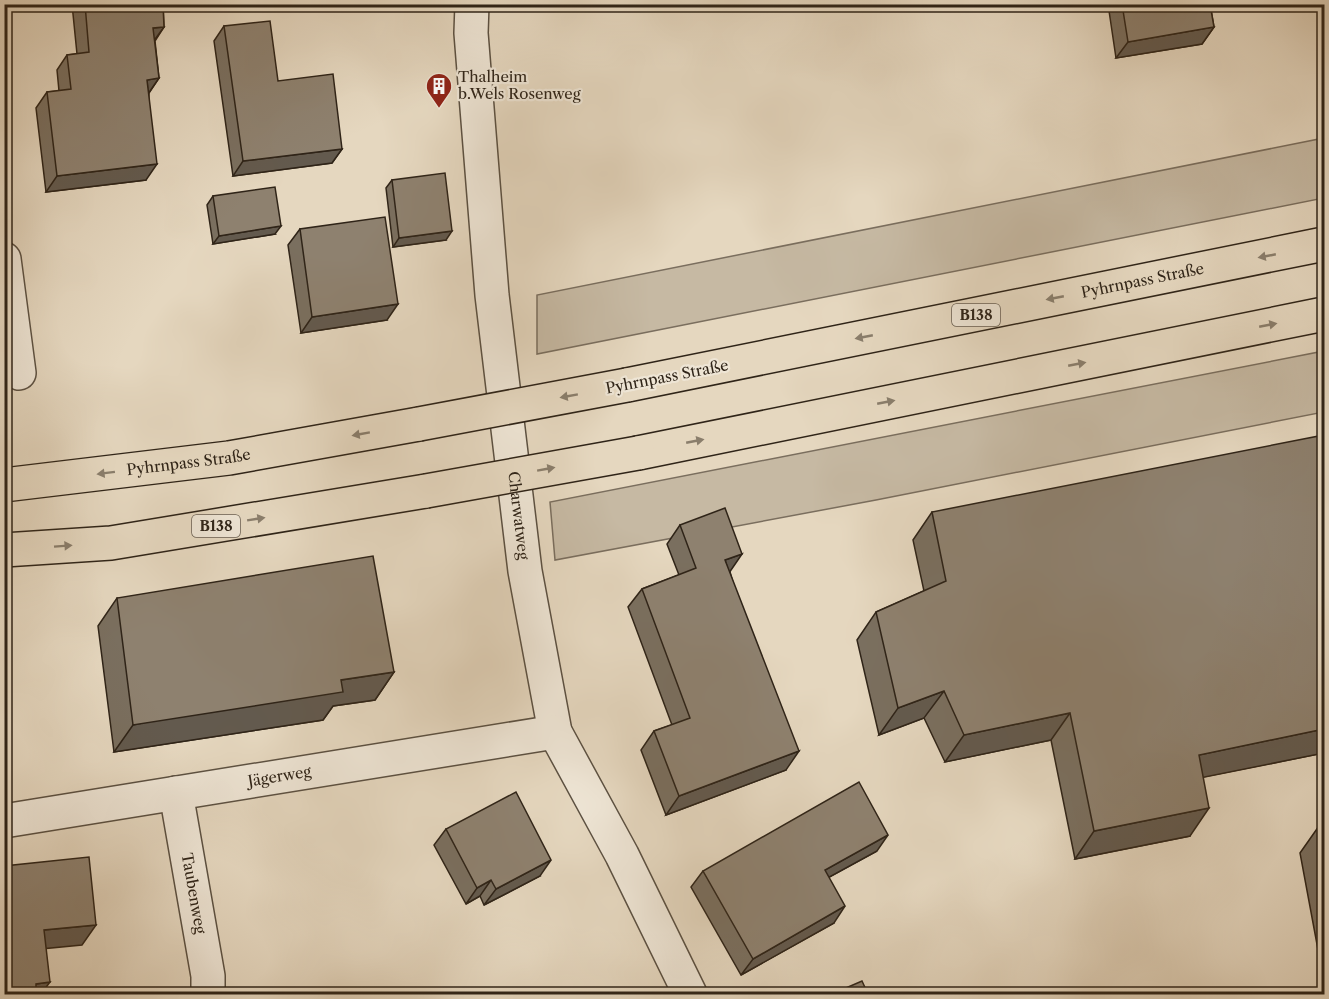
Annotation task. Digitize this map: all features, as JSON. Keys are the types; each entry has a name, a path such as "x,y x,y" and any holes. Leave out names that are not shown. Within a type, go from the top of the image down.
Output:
{"main road":[{"name":"Pyhrnpass Straße","path":"4,485 229,458 418,424 627,385 1324,244"},
{"name":"B138","path":"4,550 111,543 426,491 638,453 1324,314"}],"street":[{"name":"Charwatweg","path":"472,4 471,33 492,295 525,571 555,732 622,855 690,994"},
{"path":"4,259 19,373"},
{"name":"Jägerweg","path":"4,821 555,732"},
{"name":"Taubenweg","path":"176,792 208,976 208,994"}],"shaded area":[{"path":"1324,138 1324,198 537,354 537,295"},
{"path":"1324,351 1324,412 555,560 550,502"}],"building":[{"path":"85,4 163,4 164,27 153,28 159,78 147,80 157,164 57,176 47,92 71,89 67,55 89,52"},
{"path":"1122,4 1210,4 1214,27 1128,42"},
{"path":"270,21 278,81 333,74 342,149 243,161 224,26"},
{"path":"445,173 452,231 399,238 392,180"},
{"path":"275,187 281,226 219,236 213,196"},
{"path":"385,217 398,304 312,317 300,229"},
{"path":"1324,435 1324,729 1199,755 1209,808 1094,831 1070,713 964,735 944,691 898,708 876,612 946,581 932,512"},
{"path":"725,508 742,554 725,560 799,751 679,796 654,731 690,718 642,589 696,568 680,525"},
{"path":"373,556 394,672 341,680 343,692 133,725 117,598"},
{"path":"859,782 888,835 825,870 845,906 753,959 703,871"},
{"path":"516,792 551,860 496,889 491,880 477,888 446,829"},
{"path":"1324,825 1324,853 1319,826"},
{"path":"89,857 96,925 44,930 50,982 36,984 36,994 4,994 4,866"},
{"path":"862,981 868,994 832,994"}],"place":[{"name":"Thalheim b.Wels Rosenweg","path":"439,109"}]}
